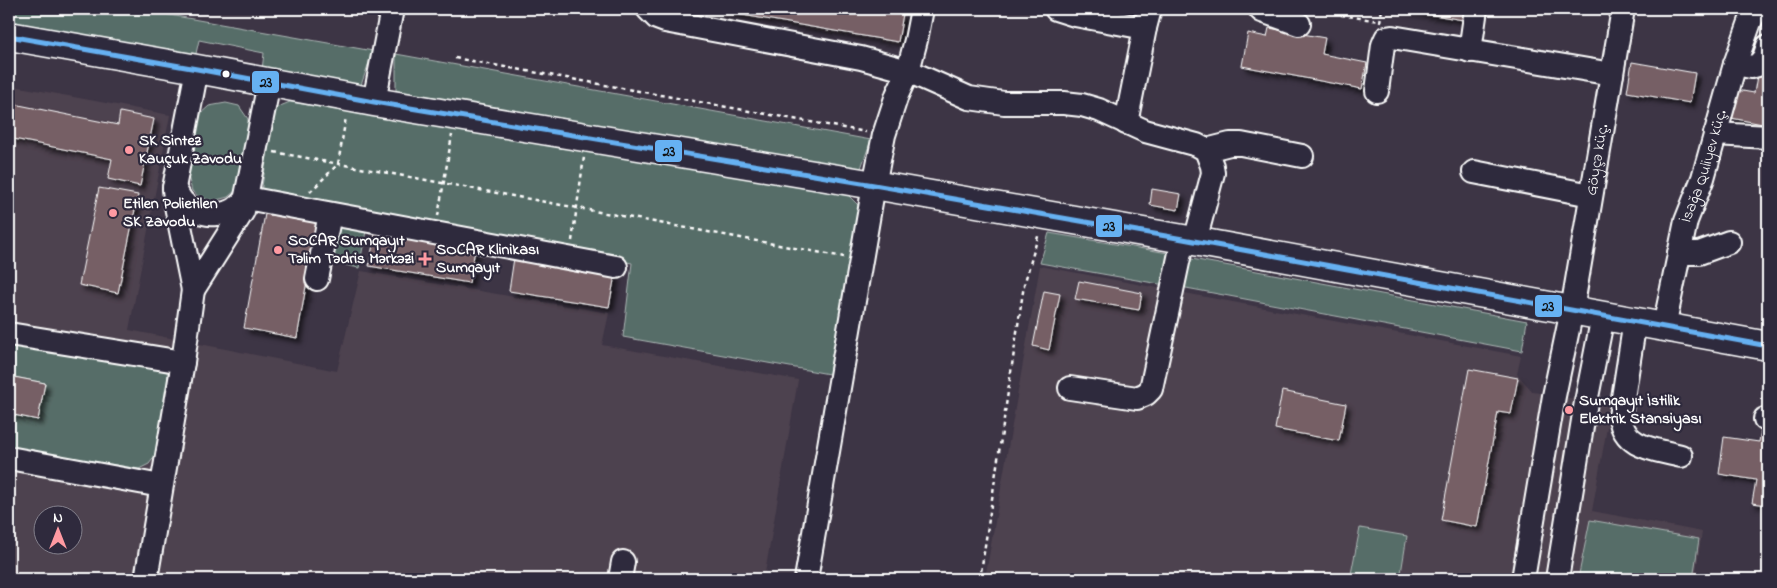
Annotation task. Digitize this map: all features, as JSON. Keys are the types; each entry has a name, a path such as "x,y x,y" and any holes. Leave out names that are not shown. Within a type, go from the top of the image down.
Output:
{"main road":[{"path":"9,36 374,102 874,185 1189,240 1768,346"}],"street":[{"path":"374,102 392,9"},
{"path":"648,9 657,18 665,21 862,58 908,71 969,98 1004,103 1064,103 1082,105 1099,110 1145,131 1197,144 1206,150 1213,173 1189,240 1151,389 1146,394 1137,398 1070,388"},
{"path":"806,579 884,135 897,95 908,71 922,9"},
{"path":"1056,9 1074,15 1148,18 1126,123"},
{"path":"1260,9 1299,24"},
{"path":"1470,51 1476,9"},
{"name":"Göyçə küç.","path":"1523,579 1554,396 1572,310 1623,9"},
{"name":"İsağa Quliyev küç.","path":"1664,327 1686,221 1703,178 1734,64 1754,10"},
{"path":"1377,91 1383,46 1386,38 1392,37 1612,74"},
{"path":"1734,64 1751,67 1758,65 1764,58 1768,46"},
{"path":"146,579 183,362 193,290 174,188 197,69"},
{"path":"193,290 238,221 247,198 268,83"},
{"path":"1715,134 1768,137"},
{"path":"1206,150 1230,144 1241,144 1302,156"},
{"path":"1474,172 1591,195"},
{"path":"174,188 182,201 194,210 207,214 225,213 236,208 247,198"},
{"path":"247,198 616,267"},
{"path":"317,279 330,214"},
{"path":"1679,253 1698,253 1729,242"},
{"path":"1557,579 1586,402 1603,316"},
{"path":"1635,322 1620,417 1621,427 1630,440 1637,444 1681,456"},
{"path":"9,334 183,362"},
{"path":"9,458 161,486"}],"path":[{"path":"1340,15 1380,21"},
{"path":"455,58 884,135"},
{"path":"308,194 338,164 347,111"},
{"path":"438,217 453,129"},
{"path":"572,242 585,150"},
{"path":"268,151 850,258"},
{"path":"980,579 1024,285 1044,215"}],"shaded area":[{"path":"697,9 906,9 899,45"},
{"path":"9,85 170,115 129,330 337,371 361,271 609,313 602,345 798,380 764,579 9,579"},
{"path":"1040,266 1521,356 1517,374 1533,392 1611,405 1592,511 1702,532 1695,579 985,579"}],"green space":[{"path":"9,9 136,9 373,51 360,88 262,70 264,53 199,40 195,58 9,25"},
{"path":"396,54 871,140 860,171 396,94"},
{"path":"290,102 847,194 859,206 829,374 623,337 632,263 261,192 275,108"},
{"path":"226,103 239,106 248,119 248,132 235,191 228,197 213,201 199,197 192,191 188,176 200,114 209,106"},
{"path":"335,225 366,231 359,268 327,261"},
{"path":"1049,233 1168,253 1165,285 1040,263"},
{"path":"1192,259 1527,321 1522,351 1181,287"},
{"path":"9,340 160,366 167,371 168,380 155,456 149,464 139,469 9,447 9,414 38,420 45,383 9,376"},
{"path":"1590,520 1699,539 1693,579 1578,579"},
{"path":"1360,528 1407,536 1400,579 1350,579"}],"building":[{"path":"708,9 872,9 903,14 898,42"},
{"path":"1399,9 1465,9 1463,20"},
{"path":"1269,28 1325,38 1322,54 1367,63 1362,89 1242,66 1248,33 1267,37"},
{"path":"1632,62 1695,73 1690,103 1627,92"},
{"path":"1758,70 1768,72 1768,125 1731,118 1737,90 1754,93"},
{"path":"9,103 118,125 120,112 154,119 140,186 108,179 112,159 9,138"},
{"path":"99,188 138,195 118,293 79,285"},
{"path":"1152,189 1181,194 1178,210 1150,205"},
{"path":"265,214 317,223 297,338 244,328"},
{"path":"375,233 475,250 469,283 369,266"},
{"path":"514,258 615,275 609,307 509,291"},
{"path":"1079,281 1142,293 1139,310 1075,299"},
{"path":"1044,291 1060,294 1049,350 1033,346"},
{"path":"1469,369 1518,378 1511,414 1498,412 1477,527 1441,520"},
{"path":"9,376 45,383 38,420 9,414"},
{"path":"1282,391 1346,404 1339,441 1275,429"},
{"path":"1762,424 1768,425 1768,505 1752,503 1756,480 1719,474 1724,437 1759,442"}],"transit line":[{"name":"23","path":"9,36 374,102 874,185 1183,239 1768,346"}],"place":[{"name":"SK Sintez Kauçuk Zavodu","path":"129,150"},
{"name":"Etilen Polietilen SK Zavodu","path":"113,213"},
{"name":"SOCAR Sumqayıt Təlim Tədris Mərkəzi","path":"278,250"},
{"name":"SOCAR Klinikası Sumqayıt","path":"425,259"},
{"name":"Sumqayıt İstilik Elektrik Stansiyası","path":"1569,410"}]}
